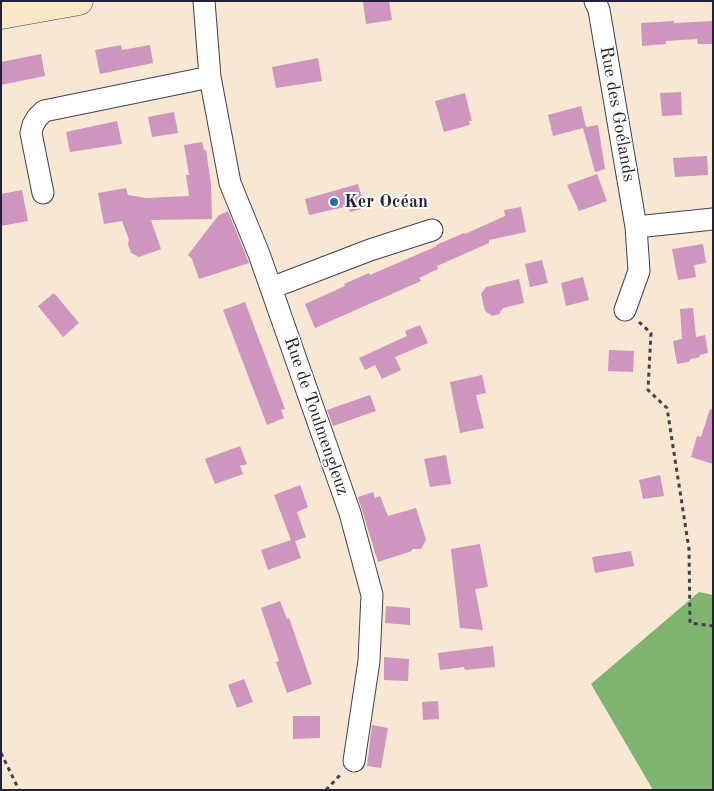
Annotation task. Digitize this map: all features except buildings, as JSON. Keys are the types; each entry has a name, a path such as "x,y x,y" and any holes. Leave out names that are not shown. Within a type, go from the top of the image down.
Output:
{"main road":[{"path":"1,15 79,1"}],"street":[{"name":"Rue de Toulmengleuz","path":"204,1 210,77 230,183 271,288 350,513 372,595 369,661 354,762"},
{"name":"Rue des Goélands","path":"595,1 599,10 636,227 639,271 625,310"},
{"path":"43,193 31,133 37,118 44,111 210,77"},
{"path":"636,227 713,218"},
{"path":"271,288 370,250 432,230"}],"path":[{"path":"625,310 651,333 648,390 667,408 689,549 690,623 713,626"},
{"path":"1,753 19,790"}],"green space":[{"path":"699,592 713,595 713,790 653,790 591,684"}],"place":[{"name":"Ker Océan","path":"334,202"}]}
